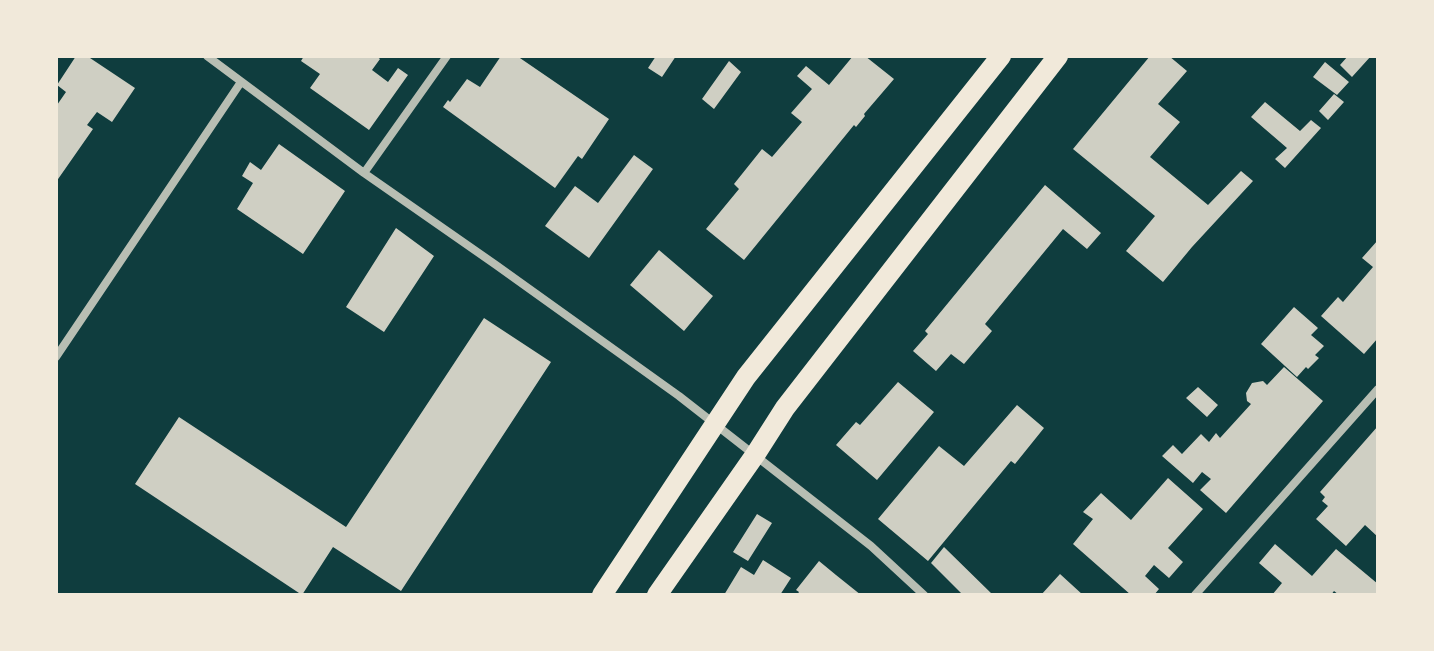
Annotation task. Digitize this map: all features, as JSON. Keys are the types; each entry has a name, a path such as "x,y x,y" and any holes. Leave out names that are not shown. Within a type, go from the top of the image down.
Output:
{"main road":[{"path":"602,595 746,377 1001,56"},
{"path":"657,595 785,408 1058,56"}],"street":[{"path":"207,56 364,173 715,424 871,546 924,595"},
{"path":"364,173 447,56"},
{"path":"56,357 241,82"},
{"path":"1195,595 1378,389"}],"building":[{"path":"76,56 87,56 135,88 112,122 97,112 87,125 93,129 56,182 56,104 66,92 57,85"},
{"path":"304,56 376,56 380,59 372,70 388,82 398,68 408,75 369,130 310,88 320,74 301,61"},
{"path":"501,56 517,56 609,119 582,159 578,156 555,188 443,107 467,79 480,87"},
{"path":"656,56 676,56 662,77 648,68"},
{"path":"853,56 865,56 894,79 744,260 706,229 739,189 734,184 762,149 772,157 802,122 791,113 812,89 797,76 806,66 829,85"},
{"path":"1150,56 1169,56 1187,71 1158,104 1180,122 1150,157 1208,205 1241,171 1253,181 1163,282 1126,251 1155,216 1073,149"},
{"path":"1348,56 1371,56 1352,77 1340,65"},
{"path":"729,61 741,72 714,109 702,99"},
{"path":"1325,62 1349,82 1337,95 1313,77"},
{"path":"1334,94 1344,102 1328,120 1319,111"},
{"path":"1265,102 1300,131 1311,120 1321,128 1285,168 1275,159 1287,148 1251,117"},
{"path":"279,144 345,191 303,254 237,209 253,183 242,176 250,162 261,170"},
{"path":"634,155 653,169 589,258 545,226 575,186 598,203"},
{"path":"1045,185 1101,233 1087,249 1063,229 985,324 992,331 964,364 951,354 936,371 913,351 928,334 925,331"},
{"path":"396,228 434,256 384,332 346,307"},
{"path":"1378,240 1378,338 1364,354 1321,316 1338,297 1343,302 1373,267 1362,258"},
{"path":"659,250 713,296 684,331 630,285"},
{"path":"1294,307 1318,328 1311,335 1324,346 1315,355 1319,358 1297,377 1261,344"},
{"path":"484,318 551,362 401,591 333,547 302,595 135,484 179,417 346,527"},
{"path":"1284,367 1323,401 1226,513 1200,490 1211,479 1202,472 1193,483 1162,456 1173,445 1182,454 1201,434 1209,442 1216,433 1220,438 1251,404 1247,401 1246,393 1252,383 1263,381 1267,385"},
{"path":"898,382 934,412 877,480 836,445 856,422 860,425"},
{"path":"1198,387 1218,405 1207,417 1186,398"},
{"path":"1017,405 1044,428 1015,464 1011,461 928,561 878,519 939,446 964,466"},
{"path":"1378,426 1378,537 1365,525 1346,546 1316,519 1328,506 1322,501 1325,497 1320,492"},
{"path":"1168,478 1203,509 1168,548 1183,562 1169,578 1154,565 1145,576 1159,589 1154,595 1131,595 1073,544 1093,519 1083,512 1101,493 1131,520"},
{"path":"757,514 772,523 748,561 733,552"},
{"path":"1275,544 1312,576 1336,549 1378,584 1378,595 1339,595 1334,591 1331,595 1272,595 1282,583 1259,563"},
{"path":"944,547 993,595 963,595 931,563"},
{"path":"763,560 791,578 780,595 724,595 741,567 754,575"},
{"path":"819,561 861,595 797,595 799,592 796,590"},
{"path":"1060,574 1083,595 1041,595"}]}
